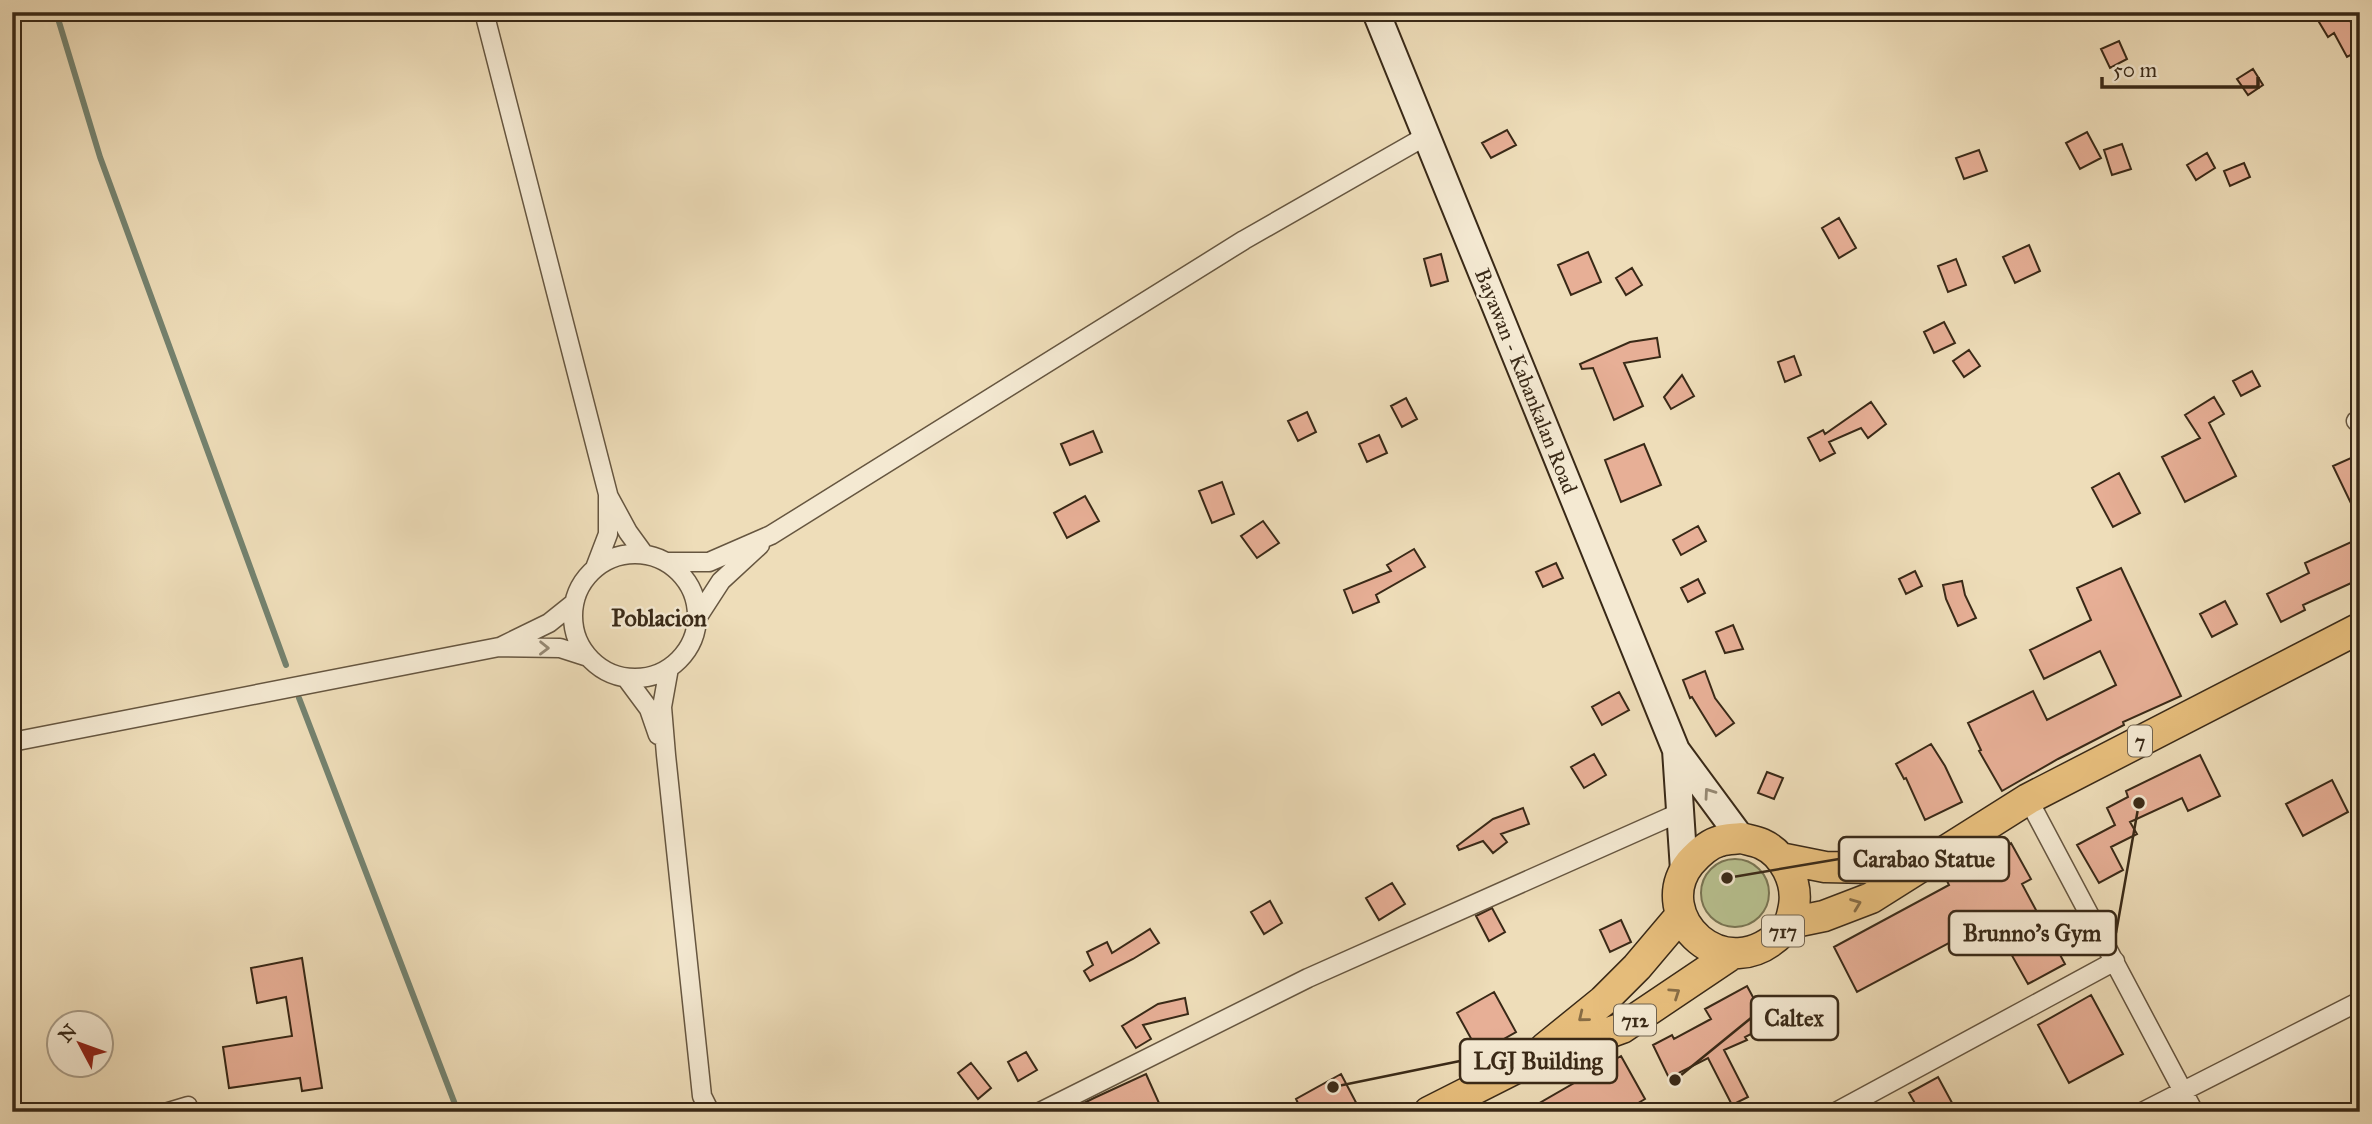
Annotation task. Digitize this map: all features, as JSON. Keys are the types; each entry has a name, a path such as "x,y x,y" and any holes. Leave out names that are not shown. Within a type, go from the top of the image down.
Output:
{"highway":[{"name":"7","path":"1790,923 1824,916 1871,898 2028,799 2360,628"},
{"path":"1681,915 1679,892 1685,870 1699,853 1718,841 1741,838 1763,844 1780,858"},
{"name":"7","path":"1780,858 1825,867 1871,868 1926,863"},
{"name":"717","path":"1681,915 1693,935 1710,948 1732,954 1755,952 1774,940 1790,923 1794,900 1792,877 1780,858"},
{"name":"712","path":"1526,1063 1603,1001 1637,967 1681,915"},
{"name":"712","path":"1429,1112 1526,1063 1622,1028 1732,954"}],"main road":[{"name":"Bayawan - Kabankalan Road","path":"1376,12 1676,750 1741,838"},
{"name":"Bayawan - Kabankalan Road","path":"1676,750 1685,870"}],"street":[{"path":"484,12 608,494 628,532 644,554"},
{"path":"499,647 549,622 574,603 586,578 596,568 620,556 644,554 667,562 709,562 771,535 1244,240 1426,136"},
{"path":"596,568 608,534 608,494"},
{"path":"697,618 721,581 771,535"},
{"path":"12,742 499,647 560,648 588,657 606,670 626,678 645,678 669,668 689,646 695,633 696,603 691,589 685,578 667,562"},
{"path":"574,603 575,631 588,657"},
{"path":"669,668 662,707 666,755 702,1096 710,1112"},
{"path":"626,678 649,709 666,755"},
{"path":"2028,799 2194,1112"},
{"path":"1040,1112 1308,978 1681,812"},
{"path":"1836,1112 2115,961"},
{"path":"2142,1112 2360,1001"},
{"path":"168,1112 188,1107"}],"green space":[{"path":"1728,859 1742,859 1754,864 1764,874 1769,893 1764,912 1754,922 1742,927 1728,927 1716,922 1706,912 1701,900 1701,886 1706,874 1716,864"}],"building":[{"path":"2313,12 2345,12 2360,38 2360,50 2347,57 2334,33 2328,37"},
{"path":"2119,41 2127,59 2110,68 2101,49"},
{"path":"2253,69 2263,85 2248,95 2237,79"},
{"path":"1507,130 1516,145 1491,158 1482,143"},
{"path":"2087,132 2101,158 2080,169 2066,143"},
{"path":"2122,144 2131,169 2112,175 2104,150"},
{"path":"1979,150 1987,171 1964,179 1956,158"},
{"path":"2207,153 2215,168 2196,180 2187,165"},
{"path":"2244,163 2250,177 2230,186 2224,171"},
{"path":"1839,218 1856,248 1839,258 1822,228"},
{"path":"2029,245 2040,271 2015,283 2003,257"},
{"path":"1588,252 1601,282 1571,295 1558,265"},
{"path":"1441,254 1448,281 1431,286 1424,259"},
{"path":"1956,259 1966,285 1948,292 1938,266"},
{"path":"1632,268 1642,285 1626,295 1616,278"},
{"path":"1944,322 1955,343 1934,353 1924,332"},
{"path":"1657,338 1660,357 1624,363 1643,406 1614,420 1593,368 1582,369 1580,364 1630,342"},
{"path":"1969,350 1980,366 1964,377 1953,361"},
{"path":"1794,356 1801,375 1785,382 1778,362"},
{"path":"2252,371 2260,386 2241,396 2233,381"},
{"path":"1682,375 1694,396 1671,409 1664,397"},
{"path":"2214,397 2224,414 2209,423 2236,476 2185,502 2162,457 2200,438 2185,415"},
{"path":"1406,398 1417,419 1402,427 1391,406"},
{"path":"1871,402 1886,424 1868,438 1861,428 1829,442 1835,453 1820,461 1808,438 1823,430 1825,434"},
{"path":"1307,412 1316,432 1298,441 1288,421"},
{"path":"1093,431 1102,452 1070,465 1061,444"},
{"path":"1379,435 1387,453 1367,462 1359,444"},
{"path":"1644,444 1661,485 1621,502 1605,460"},
{"path":"2360,454 2360,522 2333,466"},
{"path":"2119,473 2140,513 2113,527 2092,488"},
{"path":"1222,482 1234,514 1212,523 1199,491"},
{"path":"1085,496 1099,521 1067,538 1054,513"},
{"path":"1263,521 1279,543 1257,558 1241,536"},
{"path":"1698,526 1706,541 1681,555 1673,540"},
{"path":"2360,538 2360,579 2303,605 2305,610 2281,622 2267,594 2309,573 2305,563"},
{"path":"1414,549 1425,567 1376,595 1379,602 1353,613 1344,590 1391,571 1387,565"},
{"path":"1556,563 1563,578 1543,587 1536,572"},
{"path":"2121,568 2181,696 2123,722 2124,725 2002,791 1979,751 1981,750 1968,723 2033,691 2047,720 2116,685 2100,651 2044,679 2030,650 2091,620 2077,588"},
{"path":"1915,571 1922,586 1906,594 1899,579"},
{"path":"1698,579 1705,593 1688,602 1681,588"},
{"path":"1962,581 1965,595 1976,618 1958,626 1943,585"},
{"path":"2225,601 2237,624 2212,637 2200,614"},
{"path":"1733,625 1743,649 1725,653 1716,632"},
{"path":"1705,671 1715,698 1734,723 1716,736 1692,697 1690,698 1683,680"},
{"path":"1619,692 1629,710 1602,725 1592,707"},
{"path":"1931,744 1962,802 1925,820 1906,778 1904,779 1896,764"},
{"path":"1594,754 1606,775 1584,788 1571,767"},
{"path":"2200,755 2220,796 2188,811 2182,798 2130,822 2137,834 2111,847 2123,870 2099,883 2077,845 2115,825 2107,808 2128,797 2126,791"},
{"path":"1767,772 1783,778 1774,799 1758,793"},
{"path":"2332,780 2348,812 2303,836 2286,804"},
{"path":"1523,808 1529,824 1501,834 1507,842 1493,853 1483,841 1459,850 1457,846 1493,819"},
{"path":"2011,843 2031,879 2022,884 2065,964 2028,984 1992,920 1857,992 1834,947 1949,885 1946,879"},
{"path":"1392,883 1405,904 1379,920 1366,898"},
{"path":"1270,901 1282,923 1264,934 1251,912"},
{"path":"1492,908 1505,932 1489,941 1476,916"},
{"path":"1621,920 1631,942 1610,952 1600,930"},
{"path":"1150,929 1159,943 1090,981 1084,971 1093,965 1087,952 1107,942 1112,953"},
{"path":"302,958 322,1088 302,1091 300,1078 229,1088 223,1047 292,1036 286,997 257,1003 251,968"},
{"path":"1747,986 1768,1025 1745,1037 1747,1040 1724,1050 1748,1097 1732,1105 1708,1058 1669,1078 1653,1045 1672,1035 1674,1039 1711,1019 1705,1009"},
{"path":"1494,992 1516,1032 1479,1053 1457,1013"},
{"path":"2091,995 2123,1054 2069,1083 2038,1025"},
{"path":"1185,998 1188,1014 1143,1025 1151,1039 1136,1048 1122,1026 1158,1004"},
{"path":"1026,1052 1037,1070 1018,1081 1008,1062"},
{"path":"1621,1056 1645,1099 1623,1112 1524,1112"},
{"path":"971,1063 991,1088 978,1099 958,1073"},
{"path":"1146,1074 1163,1112 1066,1112 1094,1098"},
{"path":"1341,1074 1361,1112 1302,1112 1296,1099"},
{"path":"1938,1077 1957,1112 1920,1112 1909,1093"}],"waterway":[{"path":"56,12 100,157 286,665"},
{"path":"299,698 458,1112"}],"place":[{"name":"Brunno’s Gym","path":"2139,803"},
{"name":"Carabao Statue","path":"1727,878"},
{"name":"Caltex","path":"1675,1080"},
{"name":"LGJ Building","path":"1333,1087"}],"district":[{"name":"Poblacion","path":"659,618"}]}
